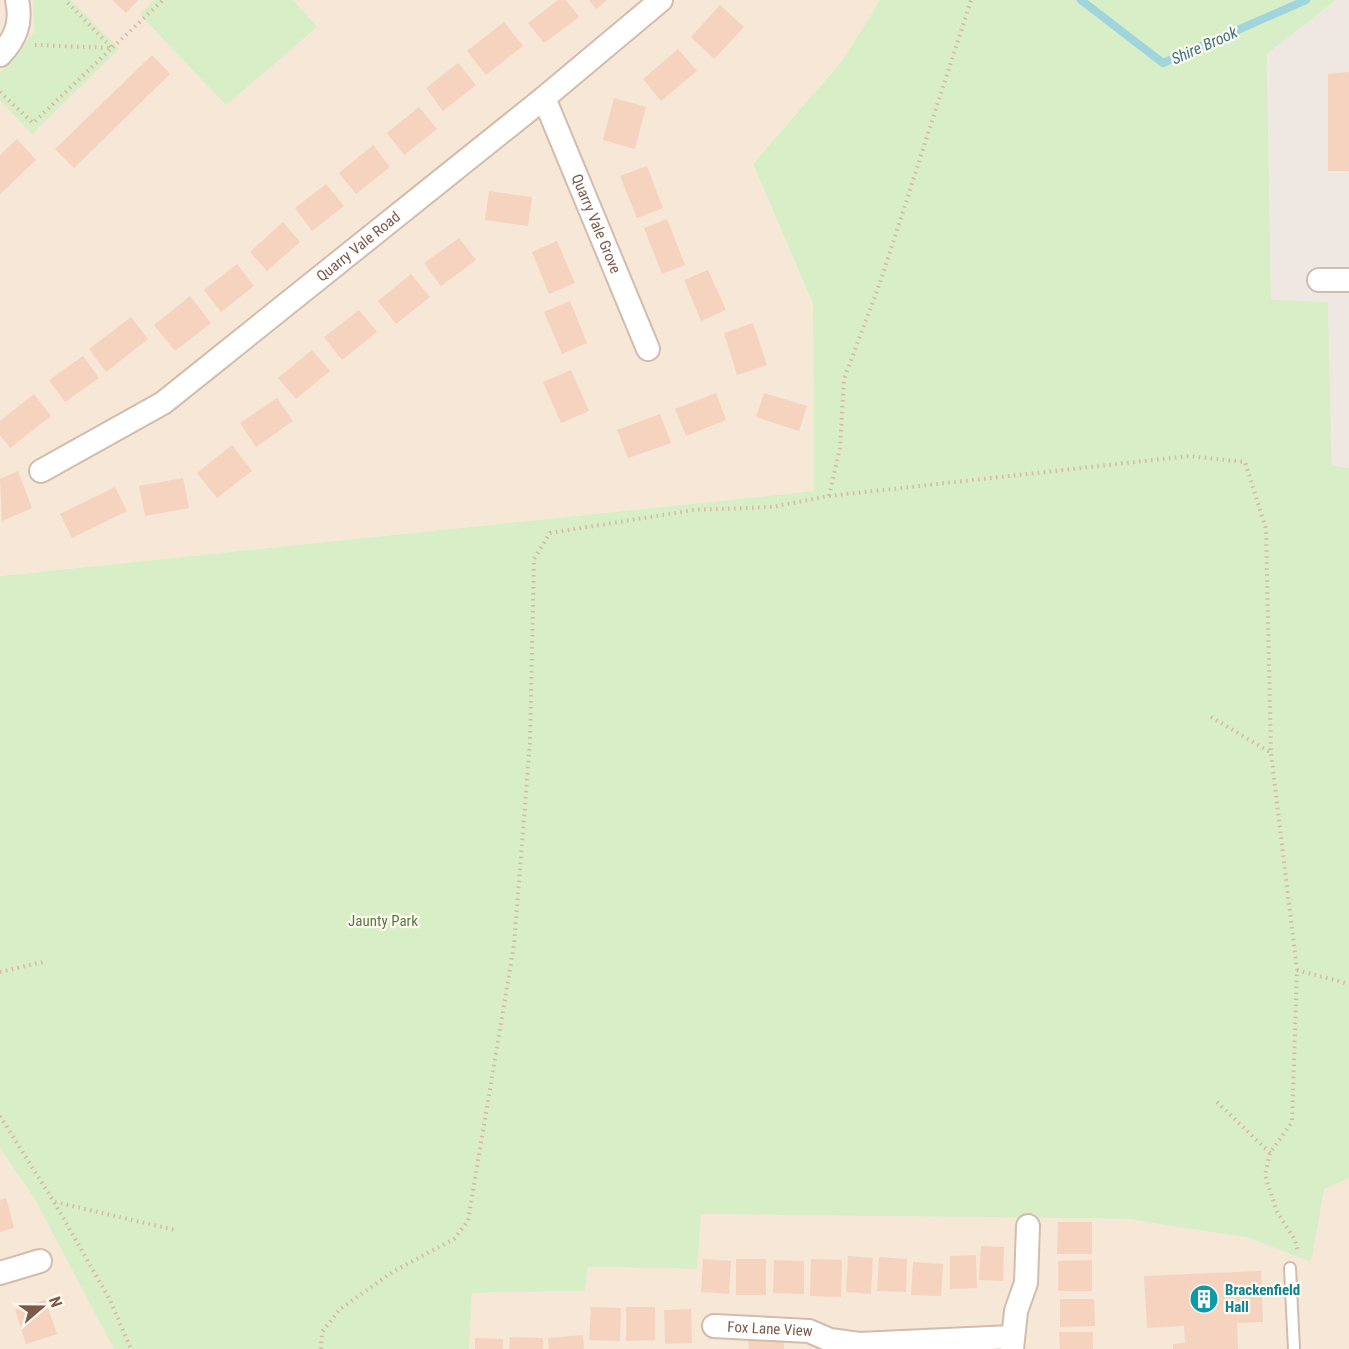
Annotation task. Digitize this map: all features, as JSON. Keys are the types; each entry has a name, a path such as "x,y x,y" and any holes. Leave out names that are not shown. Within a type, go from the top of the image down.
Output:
{"street":[{"path":"5,50 20,25 16,0"},
{"name":"Quarry Vale Road","path":"41,471 163,403 544,98 661,0"},
{"name":"Quarry Vale Grove","path":"544,98 648,349"},
{"path":"1319,280 1349,280"},
{"name":"Fox Lane View","path":"714,1326 809,1331 830,1340 859,1347 1012,1343 1016,1311 1026,1283 1028,1226"},
{"path":"0,1273 40,1261"}],"lane":[{"path":"1290,1268 1294,1349"}],"path":[{"path":"65,0 112,48"},
{"path":"0,92 33,123 163,0"},
{"path":"829,496 840,448 844,380 881,280 971,0"},
{"path":"5,50 112,48"},
{"path":"321,1349 322,1332 340,1309 394,1271 454,1239 468,1221 514,945 530,742 534,559 550,533 693,510 772,507 829,496 1189,456 1245,462 1266,529 1271,753 1297,970 1292,1122 1270,1153 1265,1175 1277,1212 1298,1248 1297,1260 1290,1268"},
{"path":"1211,717 1271,753"},
{"path":"0,972 43,962"},
{"path":"1297,970 1349,984"},
{"path":"1217,1102 1270,1153"},
{"path":"0,1116 54,1202 110,1300 131,1349"},
{"path":"54,1202 175,1230"}],"shaded area":[{"path":"0,0 880,0 842,61 753,164 813,304 814,491 0,576"},
{"path":"1336,0 1349,0 1349,468 1332,465 1328,302 1271,301 1267,54"},
{"path":"0,1148 68,1249 115,1349 0,1349"},
{"path":"1349,1178 1349,1349 469,1349 472,1293 585,1291 588,1267 697,1269 700,1214 1127,1219 1249,1238 1311,1262 1321,1190"}],"green space":[{"path":"33,0 71,0 119,49 32,134 0,100 0,73 34,32"},
{"path":"154,0 293,0 317,27 226,105 140,14"},
{"name":"Jaunty Park","path":"880,0 1336,0 1267,54 1271,300 1328,302 1332,465 1349,468 1349,1178 1324,1189 1311,1262 1249,1238 1127,1219 701,1214 697,1269 588,1267 585,1291 472,1293 469,1349 114,1349 36,1201 0,1148 0,576 814,491 813,304 753,164 842,61"}],"building":[{"path":"112,0 138,0 126,13"},
{"path":"558,0 566,0 579,17 544,43 528,23"},
{"path":"589,0 607,0 596,9"},
{"path":"720,5 744,27 714,59 691,37"},
{"path":"504,22 523,46 486,75 467,51"},
{"path":"678,49 697,71 661,101 643,79"},
{"path":"152,55 170,74 74,168 55,149"},
{"path":"458,63 476,85 443,111 426,88"},
{"path":"1349,72 1349,171 1328,171 1328,74"},
{"path":"614,98 646,107 635,149 603,140"},
{"path":"419,107 437,129 404,155 387,133"},
{"path":"17,139 36,160 0,194 0,155"},
{"path":"373,145 390,167 356,194 339,173"},
{"path":"647,166 663,208 637,218 620,176"},
{"path":"326,184 344,206 312,231 295,208"},
{"path":"489,191 532,197 528,226 485,220"},
{"path":"667,219 685,265 662,274 644,228"},
{"path":"283,222 300,242 267,271 250,252"},
{"path":"459,238 476,260 441,286 424,263"},
{"path":"557,241 575,283 549,294 532,252"},
{"path":"237,264 254,286 221,312 204,290"},
{"path":"708,270 726,310 701,321 684,280"},
{"path":"411,274 430,297 396,324 378,301"},
{"path":"190,296 211,323 175,351 154,325"},
{"path":"570,301 587,343 562,354 544,312"},
{"path":"359,310 377,332 342,360 324,337"},
{"path":"131,317 148,339 106,372 89,349"},
{"path":"753,323 767,365 737,375 724,333"},
{"path":"312,350 330,371 296,399 278,378"},
{"path":"83,356 99,378 65,402 49,380"},
{"path":"571,370 589,411 561,423 543,382"},
{"path":"716,393 726,420 686,436 675,409"},
{"path":"764,393 807,406 799,431 756,417"},
{"path":"34,394 51,416 10,448 0,435 0,421"},
{"path":"277,398 293,421 256,447 240,423"},
{"path":"660,414 671,443 628,458 617,430"},
{"path":"232,445 252,471 217,498 197,473"},
{"path":"18,471 32,508 2,521 0,479"},
{"path":"183,478 189,508 145,516 139,486"},
{"path":"115,487 127,511 72,538 60,514"},
{"path":"6,1198 14,1228 0,1232 0,1200"},
{"path":"1058,1222 1092,1222 1092,1254 1057,1254"},
{"path":"981,1246 1004,1247 1003,1281 979,1280"},
{"path":"976,1255 977,1288 950,1289 950,1256"},
{"path":"848,1256 873,1258 871,1294 846,1292"},
{"path":"879,1257 907,1259 906,1292 877,1291"},
{"path":"703,1259 731,1261 729,1294 701,1292"},
{"path":"736,1259 766,1259 766,1295 736,1295"},
{"path":"811,1259 842,1260 841,1297 810,1296"},
{"path":"774,1260 804,1261 804,1294 773,1293"},
{"path":"1092,1260 1092,1291 1058,1291 1058,1261"},
{"path":"913,1262 943,1264 941,1296 911,1295"},
{"name":"Brackenfield Hall","path":"1261,1271 1263,1322 1237,1323 1238,1349 1173,1349 1173,1344 1185,1343 1184,1326 1147,1328 1144,1276"},
{"path":"1060,1299 1094,1299 1095,1326 1060,1327"},
{"path":"45,1300 57,1334 26,1344 15,1310"},
{"path":"591,1307 621,1308 620,1341 589,1340"},
{"path":"626,1307 655,1307 655,1340 626,1341"},
{"path":"691,1309 692,1343 665,1344 664,1310"},
{"path":"1059,1332 1093,1332 1093,1349 1060,1349"},
{"path":"583,1335 584,1349 549,1349 548,1338"},
{"path":"510,1337 543,1338 543,1349 509,1349"},
{"path":"475,1338 503,1339 503,1349 475,1349"},
{"path":"784,1339 784,1349 749,1349 748,1340"}],"waterway":[{"name":"Shire Brook","path":"1081,0 1163,63 1306,0"}],"place":[{"name":"Brackenfield Hall","path":"1204,1299"}]}
